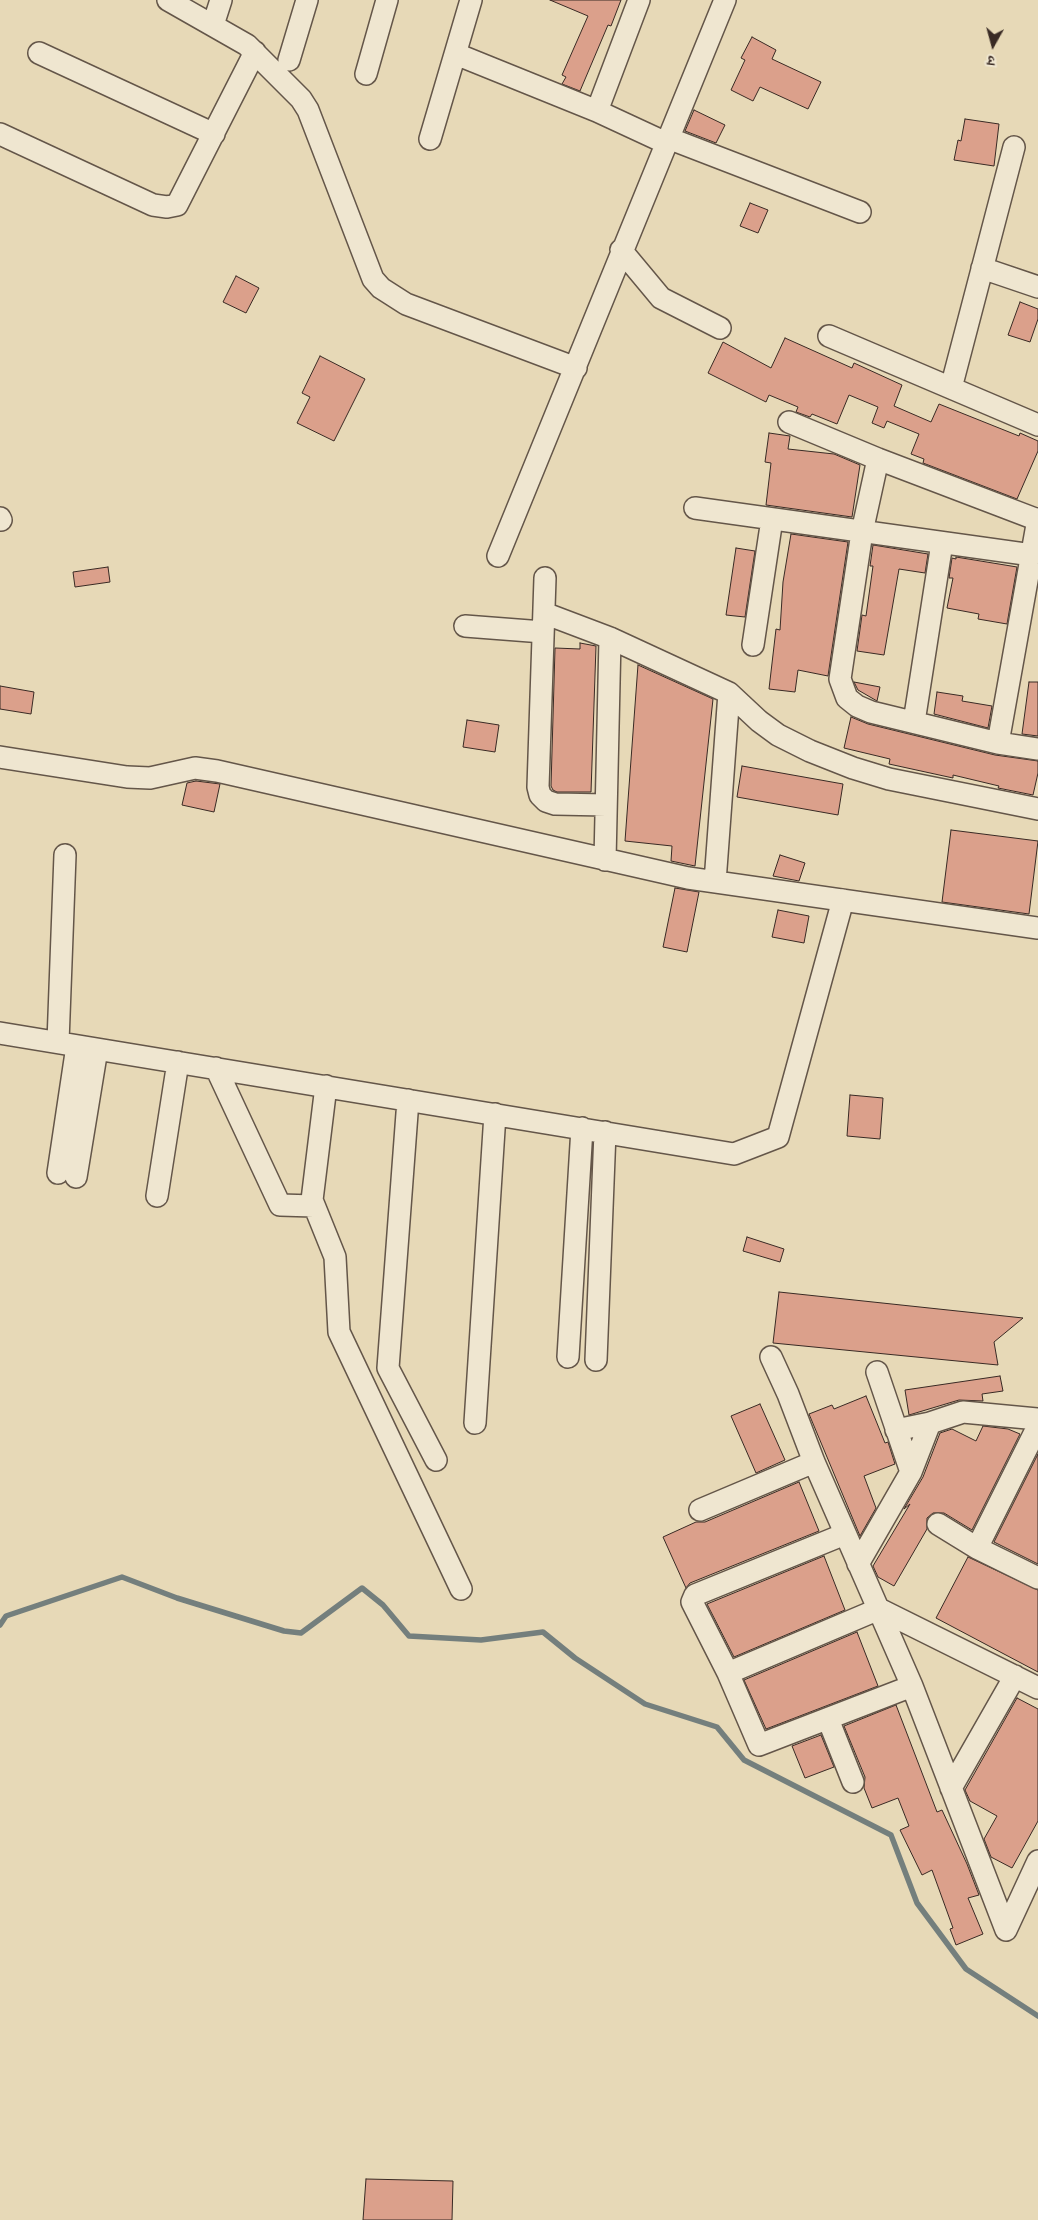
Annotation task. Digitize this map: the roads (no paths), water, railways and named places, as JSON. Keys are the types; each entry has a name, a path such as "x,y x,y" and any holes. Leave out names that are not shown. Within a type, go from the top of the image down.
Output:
{"street":[{"path":"168,0 236,37 255,52 290,86 308,110 374,279 381,288 406,304 576,368"},
{"path":"213,25 221,0"},
{"path":"288,60 306,0"},
{"path":"366,74 387,0"},
{"path":"430,139 471,0"},
{"path":"598,111 639,0"},
{"path":"498,556 724,0"},
{"path":"0,134 152,205 167,207 176,205 181,200 255,52"},
{"path":"39,54 214,134"},
{"path":"456,54 667,141 860,212"},
{"path":"951,388 1014,147"},
{"path":"621,250 661,298 720,328"},
{"path":"982,268 1038,287"},
{"path":"829,336 1038,425"},
{"path":"789,422 878,459 1038,519 1032,555 1029,625 998,744"},
{"path":"878,459 862,532 840,679 843,692 857,706 870,712 998,744 1038,749"},
{"path":"695,508 1032,555"},
{"path":"753,645 772,519"},
{"path":"914,722 942,543"},
{"path":"545,578 538,787 540,795 546,801 555,804 606,805"},
{"path":"465,626 544,622 610,638 729,693 759,721 778,734 810,751 853,768 889,779 1038,809"},
{"path":"605,860 610,638"},
{"path":"715,882 729,693"},
{"path":"0,757 127,777 150,778 195,768 217,771 688,878 1038,928"},
{"path":"65,854 77,1046 67,1175"},
{"path":"0,1033 734,1154 778,1137 843,900"},
{"path":"157,1196 178,1062"},
{"path":"216,1068 280,1205 314,1206"},
{"path":"326,1086 312,1200 335,1257 339,1332 461,1589"},
{"path":"408,1100 388,1368 436,1460"},
{"path":"475,1422 495,1114"},
{"path":"568,1357 582,1128"},
{"path":"596,1360 605,1132"},
{"path":"771,1358 788,1394 814,1462 912,1686 1006,1930 1038,1862"},
{"path":"877,1372 911,1472"},
{"path":"896,1430 930,1424 963,1412 1038,1419"},
{"path":"858,1564 911,1472 930,1424"},
{"path":"978,1548 1038,1426"},
{"path":"700,1510 814,1462"},
{"path":"938,1524 978,1548 1038,1578"},
{"path":"845,1534 695,1595 692,1602 728,1674 760,1745 912,1686"},
{"path":"728,1674 879,1609 1038,1688"},
{"path":"951,1788 1014,1676"},
{"path":"828,1719 853,1782"}],"waterway":[{"path":"0,1625 6,1616 122,1577 177,1598 284,1631 301,1633 362,1588 383,1605 409,1636 481,1640 543,1632 575,1658 645,1704 717,1727 744,1760 891,1835 917,1903 966,1969 1038,2016"}]}
